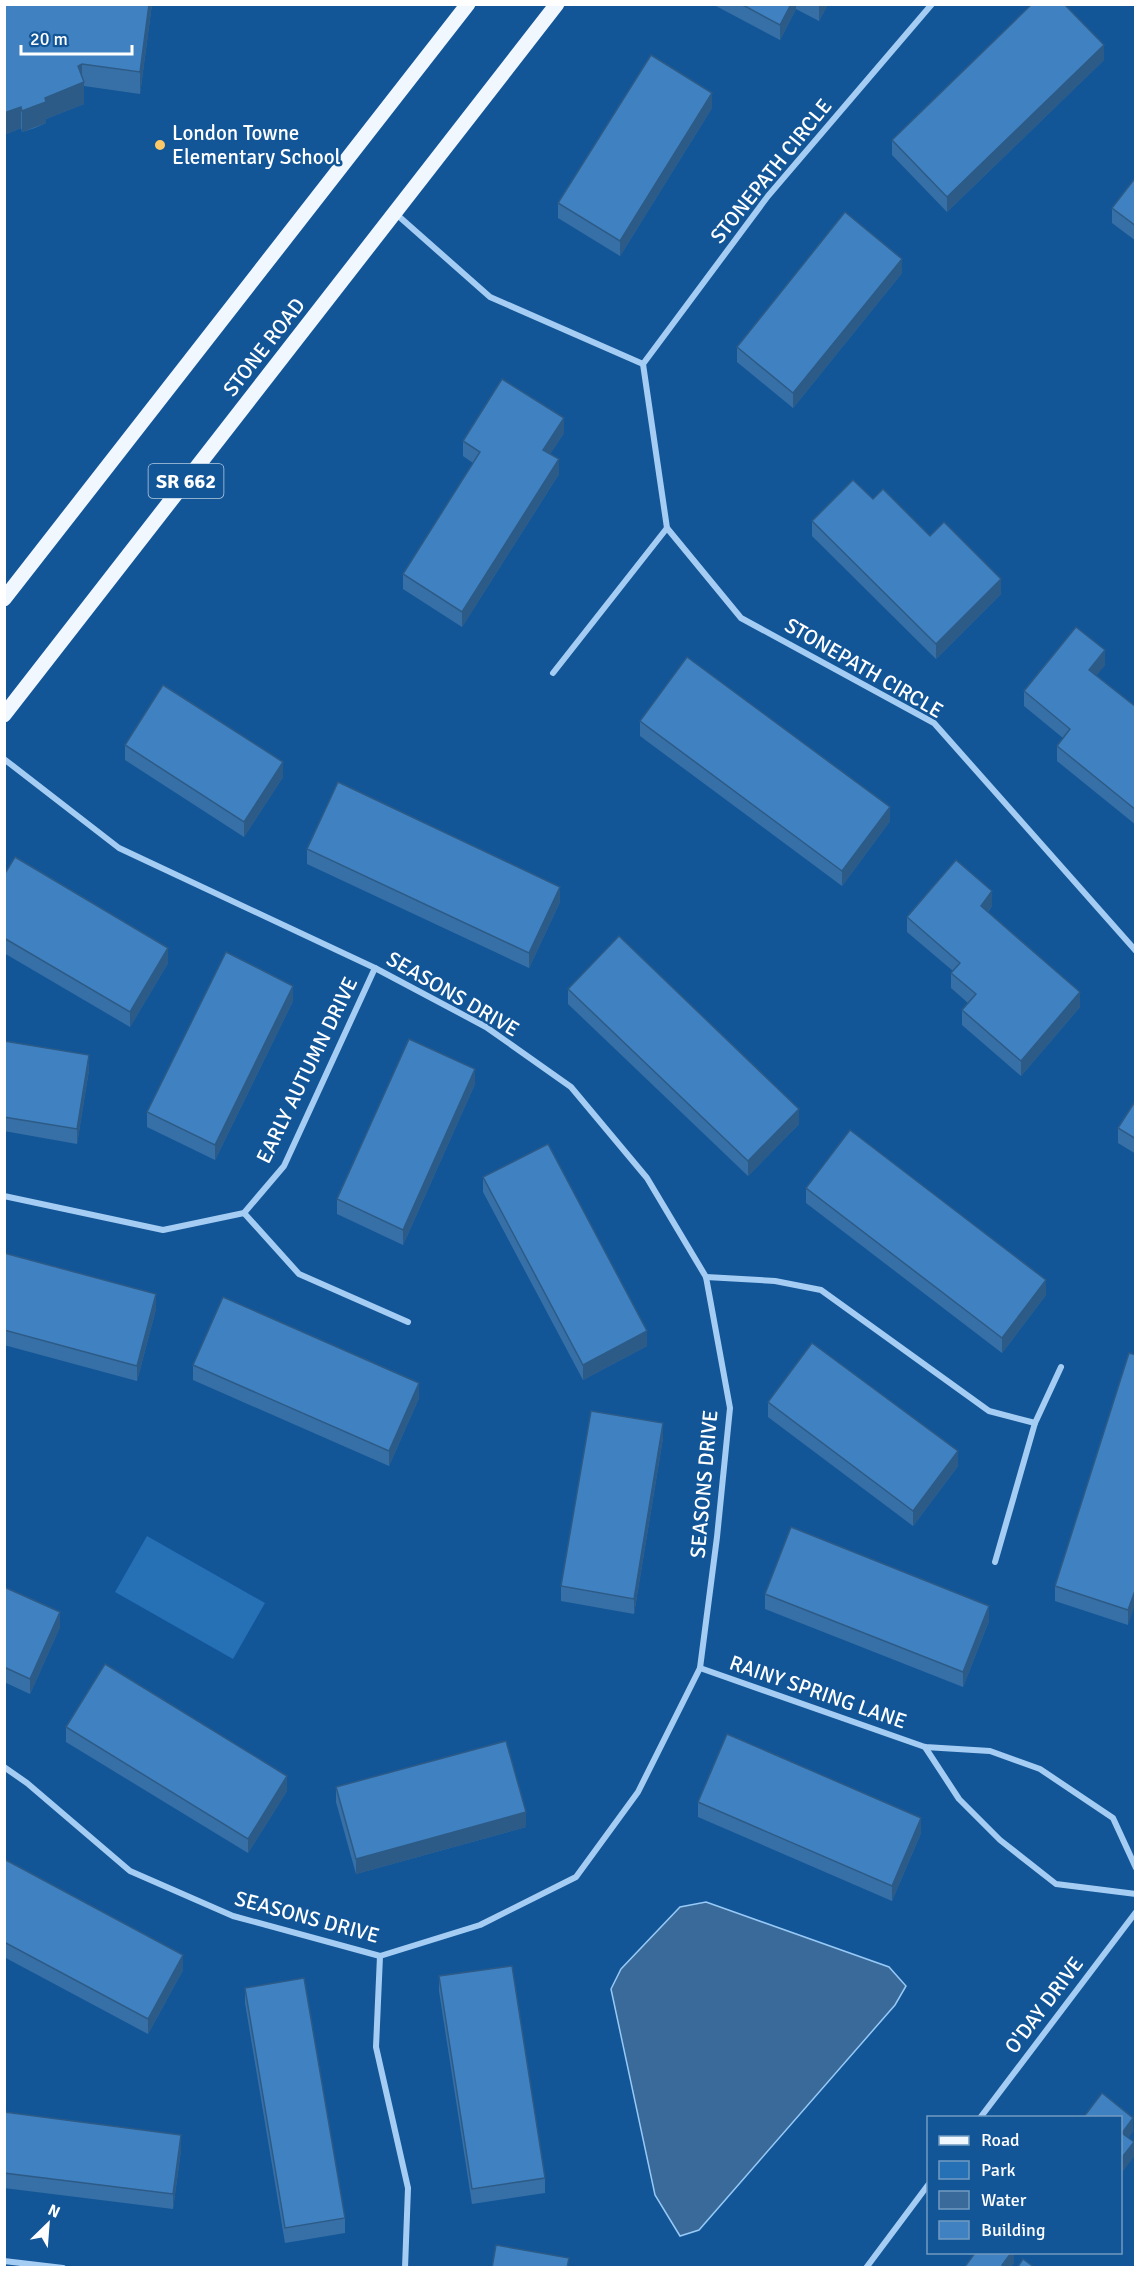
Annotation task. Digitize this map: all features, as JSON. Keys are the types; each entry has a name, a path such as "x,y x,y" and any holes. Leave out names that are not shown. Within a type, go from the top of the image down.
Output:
{"main road":[{"name":"SR 662","path":"4,599 468,4"},
{"name":"STONE ROAD","path":"4,715 557,4"}],"street":[{"name":"STONEPATH CIRCLE","path":"643,364 768,196 932,4"},
{"path":"395,212 490,297 643,364 667,528 554,673"},
{"name":"STONEPATH CIRCLE","path":"667,528 741,618 934,723 1136,951"},
{"name":"SEASONS DRIVE","path":"4,759 119,848 375,968 486,1027 571,1087 647,1178 705,1277 730,1408 717,1537 700,1668 638,1792 576,1877 480,1925 380,1956 233,1916 130,1871 27,1783 4,1767"},
{"name":"EARLY AUTUMN DRIVE","path":"244,1213 284,1166 375,968"},
{"path":"4,1196 163,1230 244,1213 299,1274 408,1322"},
{"path":"705,1277 775,1281 821,1290 989,1411 1035,1423"},
{"path":"994,1562 1035,1423 1060,1367"},
{"name":"RAINY SPRING LANE","path":"700,1668 926,1747 990,1751 1040,1768 1113,1818 1136,1868"},
{"name":"RAINY SPRING LANE","path":"926,1747 959,1798 1000,1840 1056,1884 1136,1894"},
{"name":"O'DAY DRIVE","path":"982,2116 1136,1912"},
{"path":"380,1956 376,2047 408,2188 405,2268"},
{"path":"866,2268 927,2186"},
{"path":"4,2260 63,2268"}],"green space":[{"path":"147,1536 265,1603 233,1659 115,1592"}],"water":[{"path":"706,1902 889,1967 906,1986 895,2005 699,2230 680,2236 655,2195 611,1989 621,1969 680,1907"}],"building":[{"path":"4,4 149,4 140,72 82,64 78,66 84,82 45,98 46,102 22,111 21,107 4,113"},
{"path":"741,4 791,4 780,25"},
{"path":"1032,4 1064,4 1104,45 947,197 892,140"},
{"path":"651,55 712,93 620,241 558,203"},
{"path":"1136,177 1136,226 1112,208"},
{"path":"845,212 902,259 793,393 737,347"},
{"path":"502,379 564,418 543,450 559,459 462,612 403,574 480,452 463,441"},
{"path":"853,480 873,499 883,489 930,536 944,522 1001,579 936,644 812,521"},
{"path":"1076,627 1105,650 1089,670 1136,707 1136,810 1057,746 1070,729 1024,691"},
{"path":"687,657 890,807 842,871 640,721"},
{"path":"163,685 283,762 244,822 125,745"},
{"path":"338,782 560,887 529,953 307,849"},
{"path":"15,857 168,948 130,1012 4,938 4,875"},
{"path":"956,860 992,891 981,906 1080,992 1021,1061 962,1010 976,994 951,973 960,963 907,917"},
{"path":"619,936 799,1109 748,1161 568,989"},
{"path":"226,952 293,986 215,1145 147,1112"},
{"path":"409,1039 475,1069 403,1230 337,1199"},
{"path":"4,1041 89,1055 77,1129 4,1117"},
{"path":"1136,1100 1136,1139 1118,1128"},
{"path":"850,1130 1046,1280 1002,1338 806,1188"},
{"path":"548,1144 647,1331 583,1365 483,1177"},
{"path":"4,1253 156,1294 137,1366 4,1330"},
{"path":"223,1297 419,1383 389,1451 193,1365"},
{"path":"812,1343 958,1451 913,1511 768,1402"},
{"path":"1129,1353 1136,1355 1136,1588 1128,1610 1055,1586"},
{"path":"591,1411 663,1423 634,1599 561,1586"},
{"path":"791,1527 989,1606 963,1672 765,1594"},
{"path":"4,1587 60,1612 30,1679 4,1667"},
{"path":"105,1664 287,1776 248,1839 66,1727"},
{"path":"727,1734 921,1818 892,1886 698,1802"},
{"path":"506,1741 526,1812 356,1859 336,1787"},
{"path":"4,1859 183,1955 148,2019 4,1942"},
{"path":"512,1966 545,2178 472,2189 439,1976"},
{"path":"304,1978 345,2218 285,2228 245,1988"},
{"path":"1102,2093 1133,2118 1122,2133 1122,2116 1085,2116"},
{"path":"4,2112 181,2135 173,2194 4,2173"},
{"path":"1122,2133 1134,2142 1122,2157"},
{"path":"496,2245 569,2258 567,2268 492,2268"},
{"path":"974,2254 1010,2254 1002,2265 1006,2268 964,2268"},
{"path":"1023,2259 1035,2268 1017,2268"}],"place":[{"name":"London Towne Elementary School","path":"160,145"}]}
